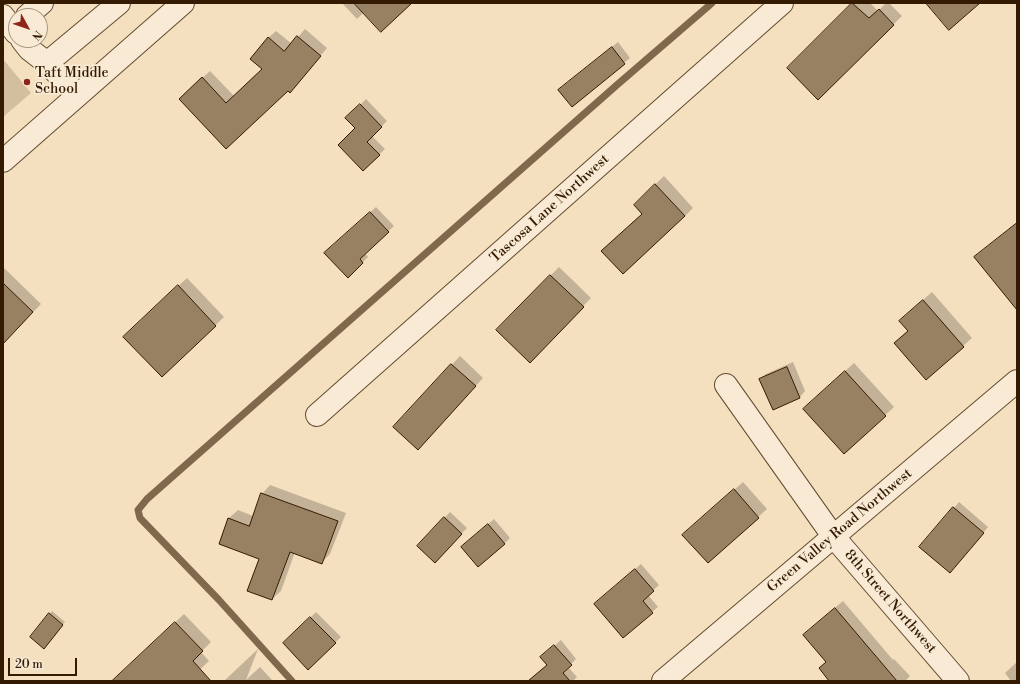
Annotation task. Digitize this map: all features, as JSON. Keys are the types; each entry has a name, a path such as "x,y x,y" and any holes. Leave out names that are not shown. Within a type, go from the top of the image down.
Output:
{"street":[{"path":"48,63 119,3"},
{"path":"3,161 183,3"},
{"name":"Tascosa Lane Northwest","path":"317,415 782,3"},
{"path":"28,48 48,63 78,95"},
{"name":"Green Valley Road Northwest","path":"663,681 1017,381"},
{"name":"8th Street Northwest","path":"726,385 833,536 958,681"}],"shaded area":[{"path":"3,59 31,93 3,117"}],"building":[{"path":"354,3 412,3 381,32"},
{"path":"852,3 869,18 879,9 894,25 818,100 787,68"},
{"path":"926,3 980,3 949,30"},
{"path":"297,36 321,56 290,93 288,91 226,149 179,99 202,77 226,103 262,69 250,59 268,37 284,51"},
{"path":"612,47 625,64 572,107 558,90"},
{"path":"360,104 382,127 367,142 380,155 363,171 338,145 355,128 345,118"},
{"path":"655,184 685,216 623,274 601,251 642,214 634,205"},
{"path":"370,212 389,232 360,259 363,263 348,278 324,253"},
{"path":"1017,223 1017,310 974,257"},
{"path":"550,275 584,307 530,363 496,330"},
{"path":"3,283 33,312 3,344"},
{"path":"178,285 216,326 162,377 123,337"},
{"path":"923,300 964,347 926,380 894,343 908,331 899,321"},
{"path":"451,364 476,386 418,450 393,427"},
{"path":"787,367 800,398 773,410 759,379"},
{"path":"845,371 886,416 844,454 803,409"},
{"path":"734,489 759,518 708,563 682,535"},
{"path":"261,493 338,521 322,564 290,552 272,600 247,591 259,559 219,544 228,518 249,526"},
{"path":"953,507 984,533 950,573 919,547"},
{"path":"444,517 462,534 435,563 417,546"},
{"path":"488,524 505,544 478,567 461,547"},
{"path":"635,569 654,591 643,601 653,613 623,638 594,604"},
{"path":"835,608 897,681 829,681 819,668 826,662 803,635"},
{"path":"49,613 63,625 44,649 30,637"},
{"path":"310,617 336,643 308,670 283,643"},
{"path":"175,622 203,651 193,661 211,681 112,681"},
{"path":"554,645 572,665 563,673 570,681 528,681 547,665 540,657"}],"waterway":[{"path":"292,681 219,600 140,518 138,510 147,499 712,3"}],"place":[{"name":"Taft Middle School","path":"27,82"}]}
